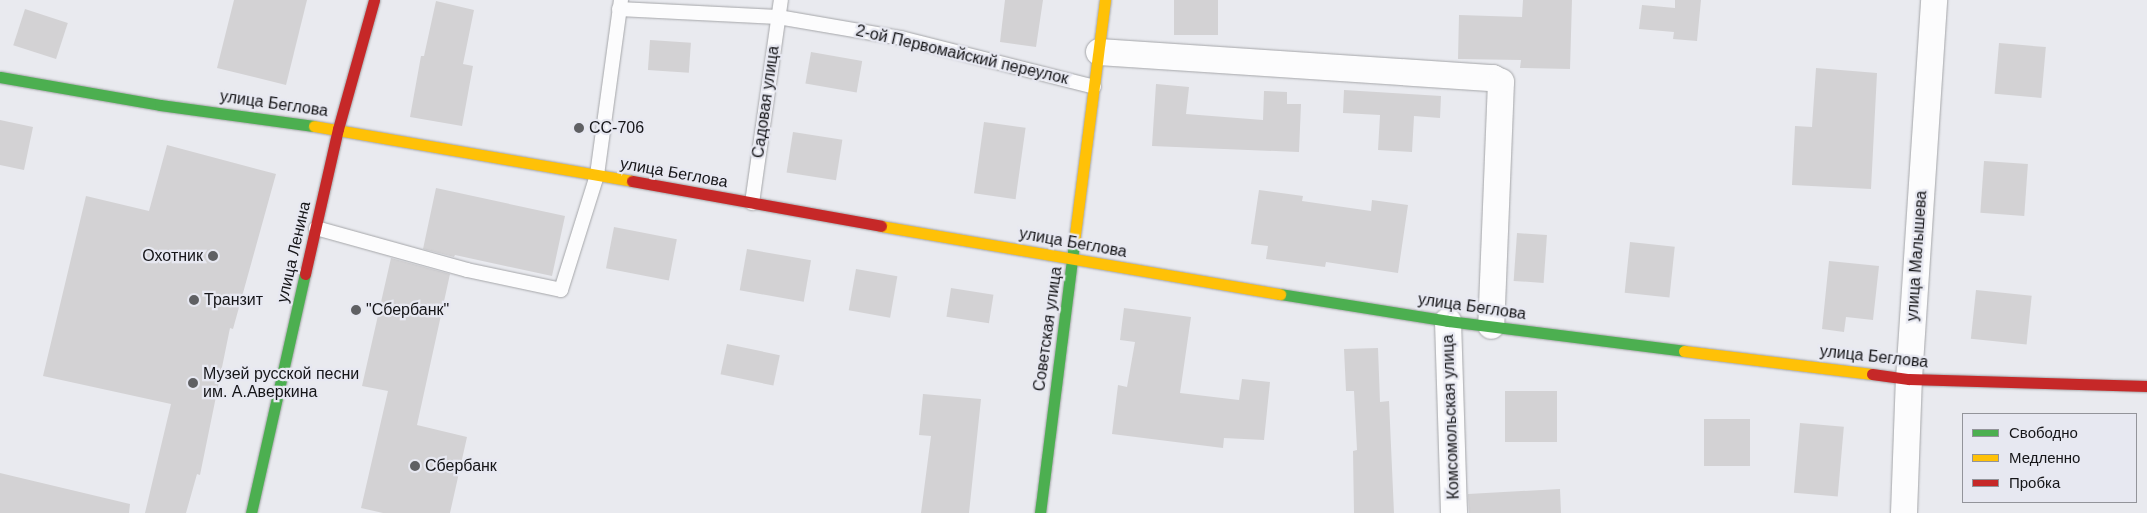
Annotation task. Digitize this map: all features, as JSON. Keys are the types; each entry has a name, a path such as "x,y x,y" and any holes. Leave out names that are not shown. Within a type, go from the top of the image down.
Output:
{"street":[{"name":"улица Ленина","path":"251,513 338,129 374,0"},
{"name":"Советская улица","path":"1040,513 1105,0"},
{"name":"улица Малышева","path":"1904,513 1909,379 1934,0"},
{"path":"1099,52 1493,78 1501,82 1491,326"},
{"name":"улица Беглова","path":"0,76 160,105 338,129 1073,260 1448,321 1909,379 2147,386"},
{"name":"Комсомольская улица","path":"1448,321 1454,513"}],"lane":[{"name":"Садовая улица","path":"752,203 781,0"},
{"name":"2-ой Первомайский переулок","path":"620,5 778,17 901,38 1094,86"},
{"path":"316,228 467,270 561,290 597,175 620,5"}],"building":[{"path":"234,0 307,0 286,85 217,68"},
{"path":"1005,0 1043,0 1036,47 1000,42"},
{"path":"1174,0 1218,0 1218,35 1174,35"},
{"path":"1523,0 1572,0 1570,69 1520,68 1521,60 1458,59 1459,15 1522,17"},
{"path":"1675,0 1701,0 1697,41 1673,39 1674,32 1639,29 1642,5 1675,8"},
{"path":"436,1 474,10 463,64 473,66 462,126 410,117 421,56 424,56"},
{"path":"25,9 68,23 56,59 13,45"},
{"path":"650,40 691,43 689,73 648,70"},
{"path":"1999,43 2046,47 2041,98 1995,94"},
{"path":"811,52 862,61 857,93 805,84"},
{"path":"1816,68 1877,73 1871,189 1792,185 1795,126 1812,127"},
{"path":"1156,84 1189,87 1186,114 1263,120 1264,91 1287,92 1287,104 1301,104 1299,152 1152,146"},
{"path":"1344,90 1441,96 1440,118 1414,116 1412,152 1378,150 1380,115 1343,113"},
{"path":"0,120 33,127 24,170 0,165"},
{"path":"984,122 1026,128 1016,199 974,193"},
{"path":"793,132 842,140 836,180 787,172"},
{"path":"167,145 276,174 233,329 230,328 200,475 197,474 186,513 145,513 171,404 43,376 86,196 149,211"},
{"path":"1984,161 2028,164 2024,216 1980,213"},
{"path":"436,188 565,216 552,276 423,249"},
{"path":"1259,190 1303,196 1302,201 1371,211 1372,200 1408,205 1398,273 1326,262 1325,267 1266,259 1268,246 1251,244"},
{"path":"614,227 677,239 669,280 606,268"},
{"path":"1517,233 1547,235 1544,283 1514,281"},
{"path":"1630,242 1675,247 1669,297 1625,293"},
{"path":"747,249 811,260 804,302 740,290"},
{"path":"391,258 450,274 417,425 467,437 450,513 383,513 361,508 388,391 362,386"},
{"path":"1829,261 1879,266 1873,320 1846,317 1844,332 1822,329"},
{"path":"856,269 897,276 890,318 849,310"},
{"path":"951,288 993,295 989,323 946,317"},
{"path":"1976,290 2032,296 2027,345 1971,339"},
{"path":"1124,308 1191,317 1180,393 1239,400 1242,379 1270,382 1264,440 1224,438 1223,448 1112,434 1118,385 1127,387 1135,342 1120,340"},
{"path":"727,344 780,355 773,386 721,374"},
{"path":"1378,348 1380,402 1389,401 1394,513 1354,513 1353,451 1357,450 1354,391 1346,391 1344,349"},
{"path":"1505,391 1557,391 1557,442 1505,442"},
{"path":"923,394 981,399 969,513 921,513 931,436 919,435"},
{"path":"1704,419 1750,419 1750,466 1704,466"},
{"path":"1800,423 1844,427 1838,497 1794,493"},
{"path":"0,473 130,504 129,513 0,513"},
{"path":"1560,489 1561,513 1469,513 1468,494"}],"traffic: fast":[{"path":"0,77 160,105 314,126"},
{"path":"1040,513 1074,242"},
{"path":"251,513 305,274"},
{"path":"1280,294 1448,321 1684,351"}],"traffic: slow":[{"path":"1074,242 1105,0"},
{"path":"314,126 632,181"},
{"path":"881,226 1280,294"},
{"path":"1684,351 1872,374"}],"traffic: jam":[{"path":"305,274 338,129 374,0"},
{"path":"632,181 881,226"},
{"path":"1872,374 1909,379 2147,386"}],"place":[{"name":"СС-706","path":"579,128"},
{"name":"Охотник","path":"213,256"},
{"name":"Транзит","path":"194,300"},
{"name":"\"Сбербанк\"","path":"356,310"},
{"name":"Музей русской песни им. А.Аверкина","path":"193,383"},
{"name":"Сбербанк","path":"415,466"}]}
